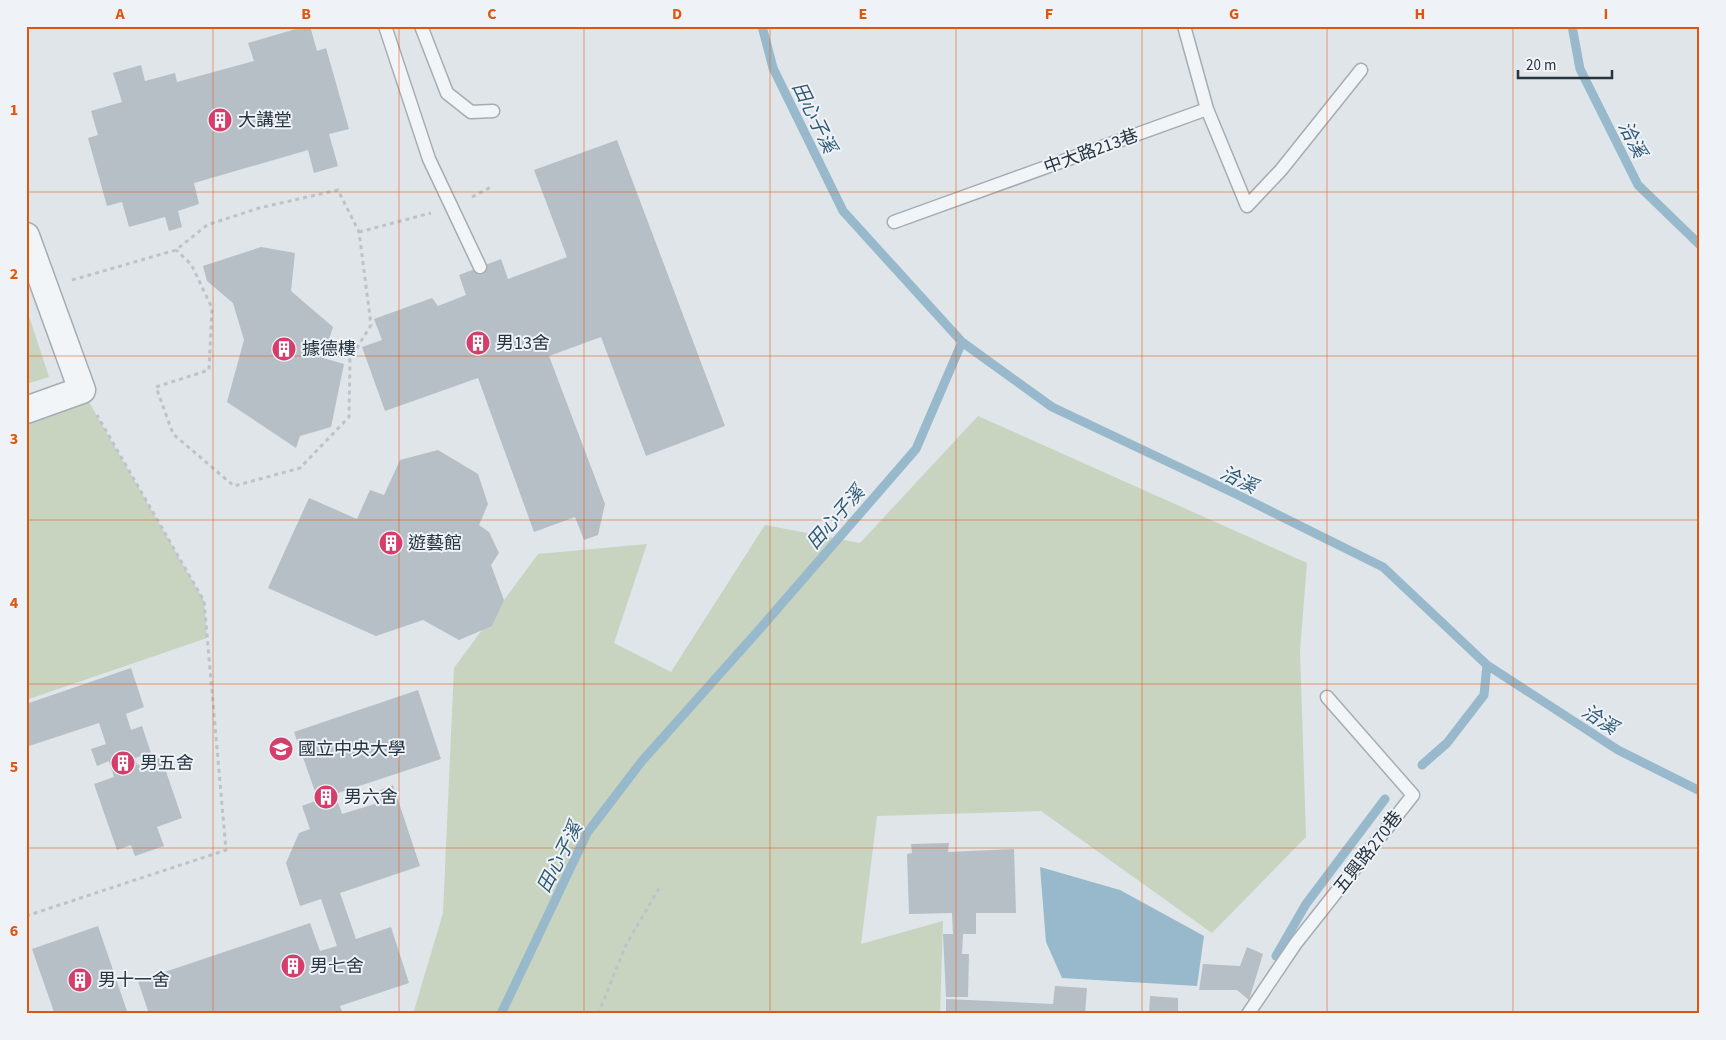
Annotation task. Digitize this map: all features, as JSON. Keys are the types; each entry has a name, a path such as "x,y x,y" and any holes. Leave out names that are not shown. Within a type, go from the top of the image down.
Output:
{"street":[{"path":"26,236 82,390 26,410"}],"lane":[{"path":"385,26 429,159 480,267"},
{"path":"421,26 447,93 471,112 493,111"},
{"path":"1184,26 1207,110 1247,206 1281,170 1361,70"},
{"name":"中大路213巷","path":"894,222 1207,110"},
{"name":"五興路270巷","path":"1248,1014 1296,943 1413,795 1328,698"}],"path":[{"path":"359,232 453,207 491,187"},
{"path":"45,288 176,250 208,225 259,208 338,190 359,232 372,325 350,359 349,417 300,468 234,486 172,434 156,387 208,370 212,308 191,264 176,250"},
{"path":"26,916 226,850 204,601 82,390"},
{"path":"598,1014 626,946 661,885"}],"green space":[{"path":"26,307 49,377 26,384"},
{"path":"82,390 204,601 207,638 26,700 26,410"},
{"path":"978,416 1307,563 1300,651 1306,837 1212,933 1041,811 877,816 861,944 943,921 940,1014 413,1014 443,913 454,668 538,554 647,544 614,643 671,672 765,525 860,543"}],"water":[{"path":"1040,867 1120,890 1204,936 1197,986 1062,978 1046,942"}],"building":[{"name":"大講堂","path":"310,26 317,51 326,48 349,129 329,134 338,166 314,173 308,150 194,183 199,204 178,211 182,227 169,231 165,217 129,227 122,202 107,206 88,138 98,135 91,111 122,102 113,73 141,65 145,81 175,73 177,82 254,61 248,43"},
{"name":"男13舍","path":"617,140 725,426 646,456 601,337 549,356 605,504 598,535 584,540 575,517 534,532 478,378 385,411 362,347 382,340 374,319 432,298 438,306 466,295 459,275 501,259 508,279 567,257 534,170"},
{"name":"據德樓","path":"261,247 295,253 291,291 333,327 323,358 344,364 331,427 300,436 296,448 227,402 244,340 233,303 207,281 203,266"},
{"name":"遊藝館","path":"438,450 478,474 488,504 479,525 489,532 499,553 491,565 504,600 492,626 459,640 423,620 376,636 268,588 309,498 357,519 370,490 384,495 400,460"},
{"name":"男五舍","path":"131,668 144,707 126,714 131,730 142,726 151,753 135,758 137,765 161,757 182,818 157,827 164,846 135,856 131,845 117,850 94,784 114,777 109,761 97,766 91,749 106,744 99,723 26,747 26,704"},
{"path":"418,690 441,759 335,794 342,814 381,802 378,791 393,785 420,866 340,893 356,939 391,927 409,983 340,1006 343,1014 149,1014 138,981 310,923 320,951 337,946 321,899 300,906 286,863 299,833 310,829 302,806 318,800 294,732"},
{"path":"949,843 948,852 1014,849 1016,913 976,913 976,934 963,934 962,954 969,954 968,997 946,997 943,934 953,934 952,913 909,914 907,854 912,853 911,844"},
{"name":"男十一舍","path":"98,926 128,1014 53,1014 54,1012 32,949"},
{"path":"1247,947 1263,954 1249,1000 1237,990 1199,990 1203,964 1240,966"},
{"path":"1055,986 1087,988 1085,1014 946,1014 946,999 1053,1004"},
{"path":"1150,996 1178,998 1178,1014 1149,1014"}],"waterway":[{"name":"田心子溪","path":"501,1014 587,833 642,761 916,449 962,342 843,211 773,68 762,26"},
{"name":"洽溪","path":"1572,26 1580,69 1638,185 1700,245"},
{"name":"洽溪","path":"962,342 1052,407 1238,495 1383,567 1487,665 1618,750 1700,791"},
{"name":"洽溪","path":"1422,765 1447,743 1484,695 1487,665"},
{"name":"洽溪","path":"1276,956 1306,904 1385,799"}],"place":[{"name":"大講堂","path":"220,120"},
{"name":"男13舍","path":"478,343"},
{"name":"據德樓","path":"284,349"},
{"name":"遊藝館","path":"391,543"},
{"name":"國立中央大學","path":"281,749"},
{"name":"男五舍","path":"123,763"},
{"name":"男六舍","path":"326,797"},
{"name":"男七舍","path":"293,966"},
{"name":"男十一舍","path":"80,980"}]}
